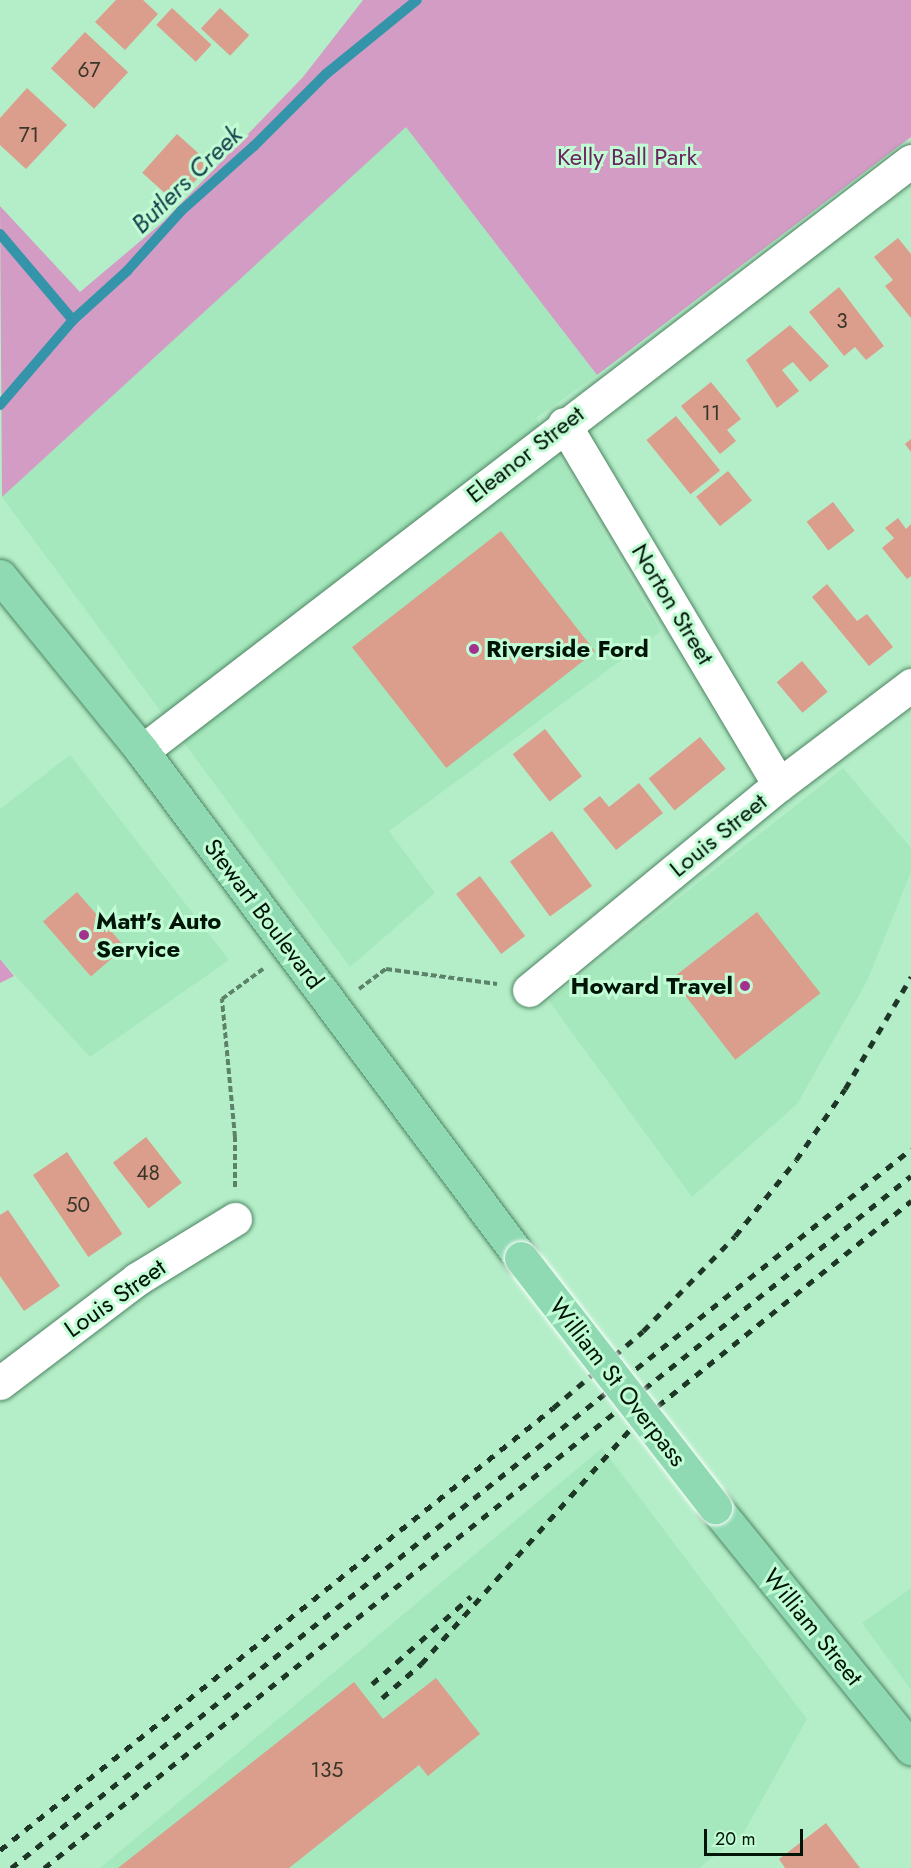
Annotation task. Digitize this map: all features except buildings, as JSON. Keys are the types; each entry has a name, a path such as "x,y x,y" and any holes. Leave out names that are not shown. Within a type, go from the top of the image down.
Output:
{"main road":[{"name":"Stewart Boulevard","path":"0,576 142,751 521,1258"},
{"name":"William St Overpass","path":"521,1258 715,1506"},
{"name":"William Street","path":"715,1506 911,1748"}],"street":[{"name":"Eleanor Street","path":"142,751 564,424 911,161"},
{"name":"Norton Street","path":"564,424 779,785"},
{"name":"Louis Street","path":"529,990 779,785 911,685"},
{"name":"Louis Street","path":"0,1383 137,1279 235,1219"}],"path":[{"path":"235,1219 235,1137 222,999 290,949"},
{"path":"334,1007 386,969 529,990"}],"shaded area":[{"path":"406,126 597,375 536,418 661,631 389,831 435,893 350,967 2,497"},
{"path":"70,755 229,960 90,1057 0,959 0,809"},
{"path":"843,768 911,848 911,872 867,981 797,1104 692,1197 549,1001"},
{"path":"0,959 14,976 0,983"},
{"path":"602,1448 807,1719 744,1832 699,1868 100,1868"},
{"path":"911,1588 911,1690 862,1623"}],"green space":[{"name":"Kelly Ball Park","path":"363,0 911,0 911,137 597,375 406,127 2,497 0,206 80,292 163,222 303,77"}],"waterway":[{"name":"Butlers Creek","path":"0,405 73,320 127,271 181,211 254,146 326,74 417,0"},
{"path":"0,234 73,320"}],"railway":[{"path":"0,1850 553,1408 643,1331 735,1236 796,1160 845,1089 911,977"},
{"path":"11,1868 911,1149"},
{"path":"44,1868 911,1176"},
{"path":"382,1698 421,1664 633,1426 911,1201"},
{"path":"372,1684 471,1596"}],"place":[{"name":"Riverside Ford","path":"474,649"},
{"name":"Matt's Auto Service","path":"84,935"},
{"name":"Howard Travel","path":"745,986"}]}
